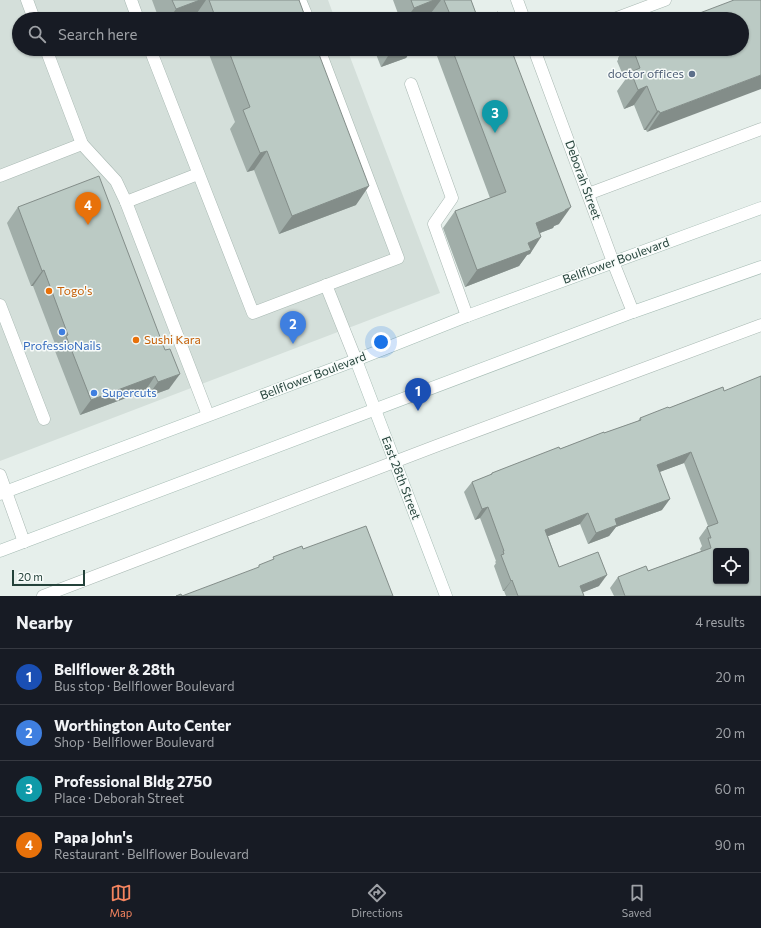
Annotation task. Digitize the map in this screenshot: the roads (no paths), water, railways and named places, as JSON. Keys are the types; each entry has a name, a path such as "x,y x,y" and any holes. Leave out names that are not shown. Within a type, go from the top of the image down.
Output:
{"main road":[{"path":"27,0 31,12"},
{"path":"131,0 135,12"},
{"path":"300,0 305,12"},
{"path":"517,0 521,12"},
{"path":"633,12 665,0"},
{"path":"49,56 82,144 116,181 126,202 208,415"},
{"path":"153,56 252,313 398,258 322,56"},
{"name":"Deborah Street","path":"537,56 633,312"},
{"path":"411,84 452,198 434,224 467,316"},
{"path":"588,194 761,129"},
{"path":"0,176 82,144"},
{"path":"126,202 198,174"},
{"name":"Bellflower Boulevard","path":"3,493 356,360 467,316 761,208"},
{"path":"0,551 633,312 761,267"},
{"name":"East 28th Street","path":"326,285 446,596"},
{"path":"0,305 44,418"},
{"path":"43,596 436,446 761,325"},
{"path":"0,475 3,493 24,542"}],"place":[{"name":"doctor offices","path":"692,74"},
{"name":"Professional Bldg 2750","path":"495,133"},
{"name":"Papa John's","path":"88,225"},
{"name":"Togo's","path":"49,291"},
{"name":"ProfessioNails","path":"62,332"},
{"name":"Sushi Kara","path":"136,340"},
{"name":"Worthington Auto Center","path":"293,344"},
{"name":"Supercuts","path":"94,393"},
{"name":"Bellflower & 28th","path":"418,411"}]}
